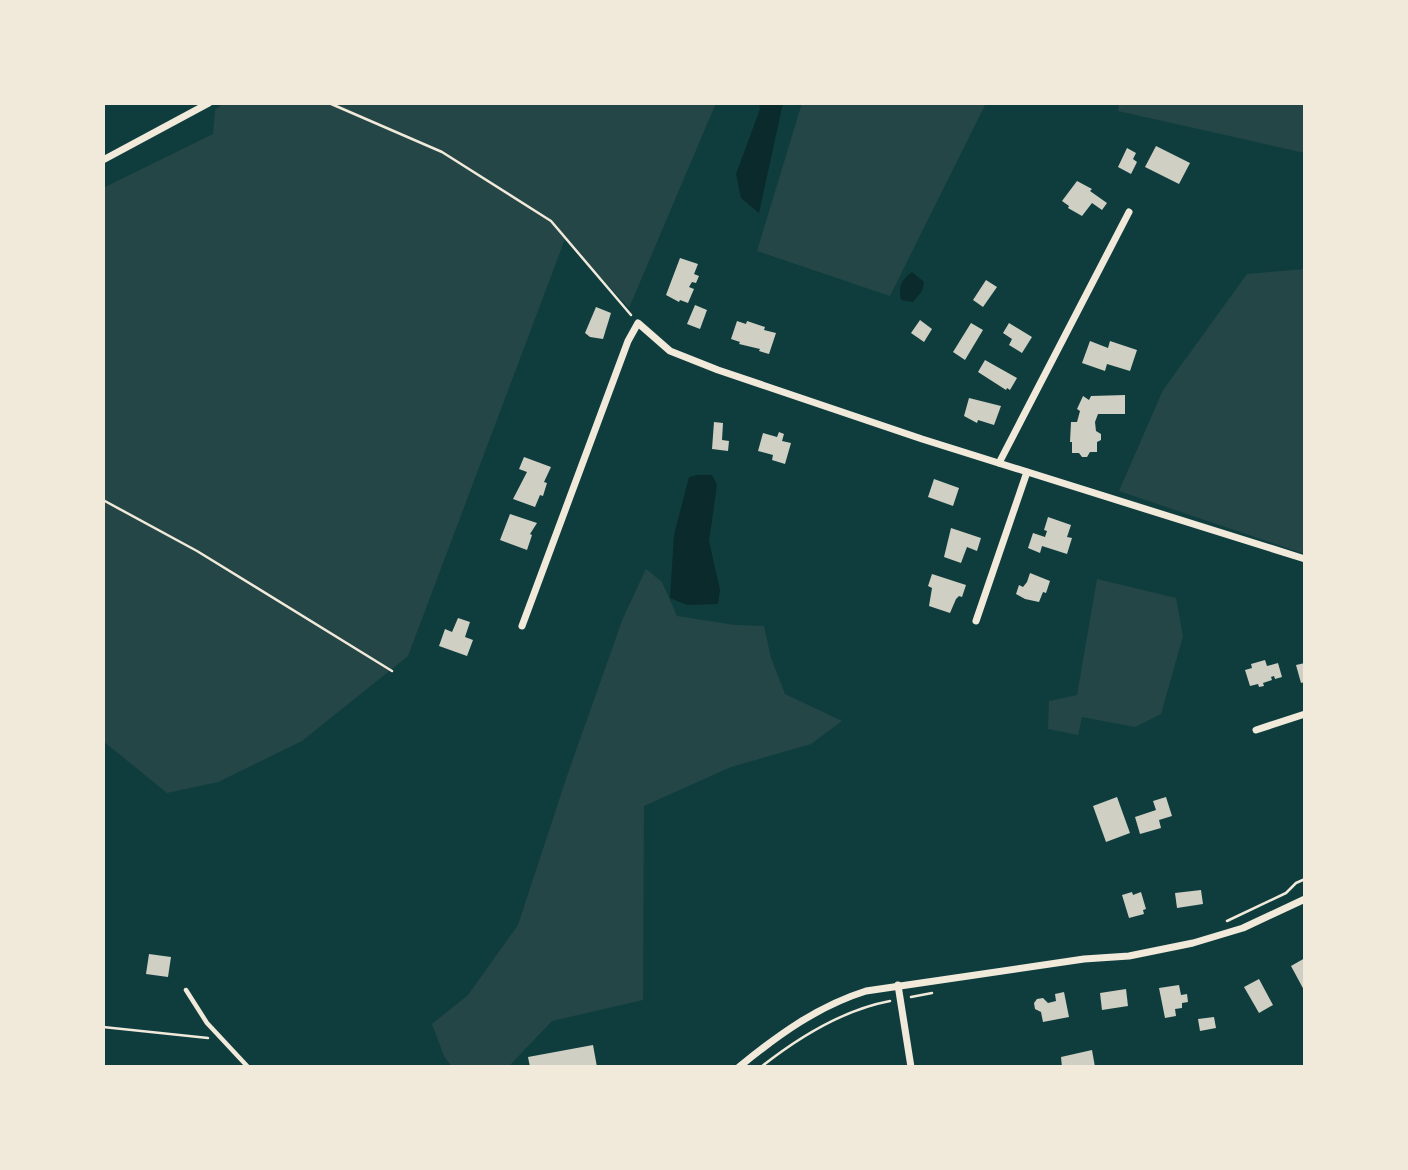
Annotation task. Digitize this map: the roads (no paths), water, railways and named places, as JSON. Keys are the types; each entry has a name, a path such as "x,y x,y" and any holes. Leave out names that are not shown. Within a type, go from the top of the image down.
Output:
{"street":[{"path":"103,160 209,103"},
{"path":"999,463 1129,212"},
{"path":"522,625 628,341 638,323 670,351 718,370 999,463 1305,559"},
{"path":"976,621 1027,472"},
{"path":"1256,730 1305,714"},
{"path":"738,1067 799,1021 841,998 898,985 1084,959 1129,956 1193,943 1243,928 1305,899"},
{"path":"898,985 911,1067"}],"lane":[{"path":"186,990 207,1023 248,1067"}]}
